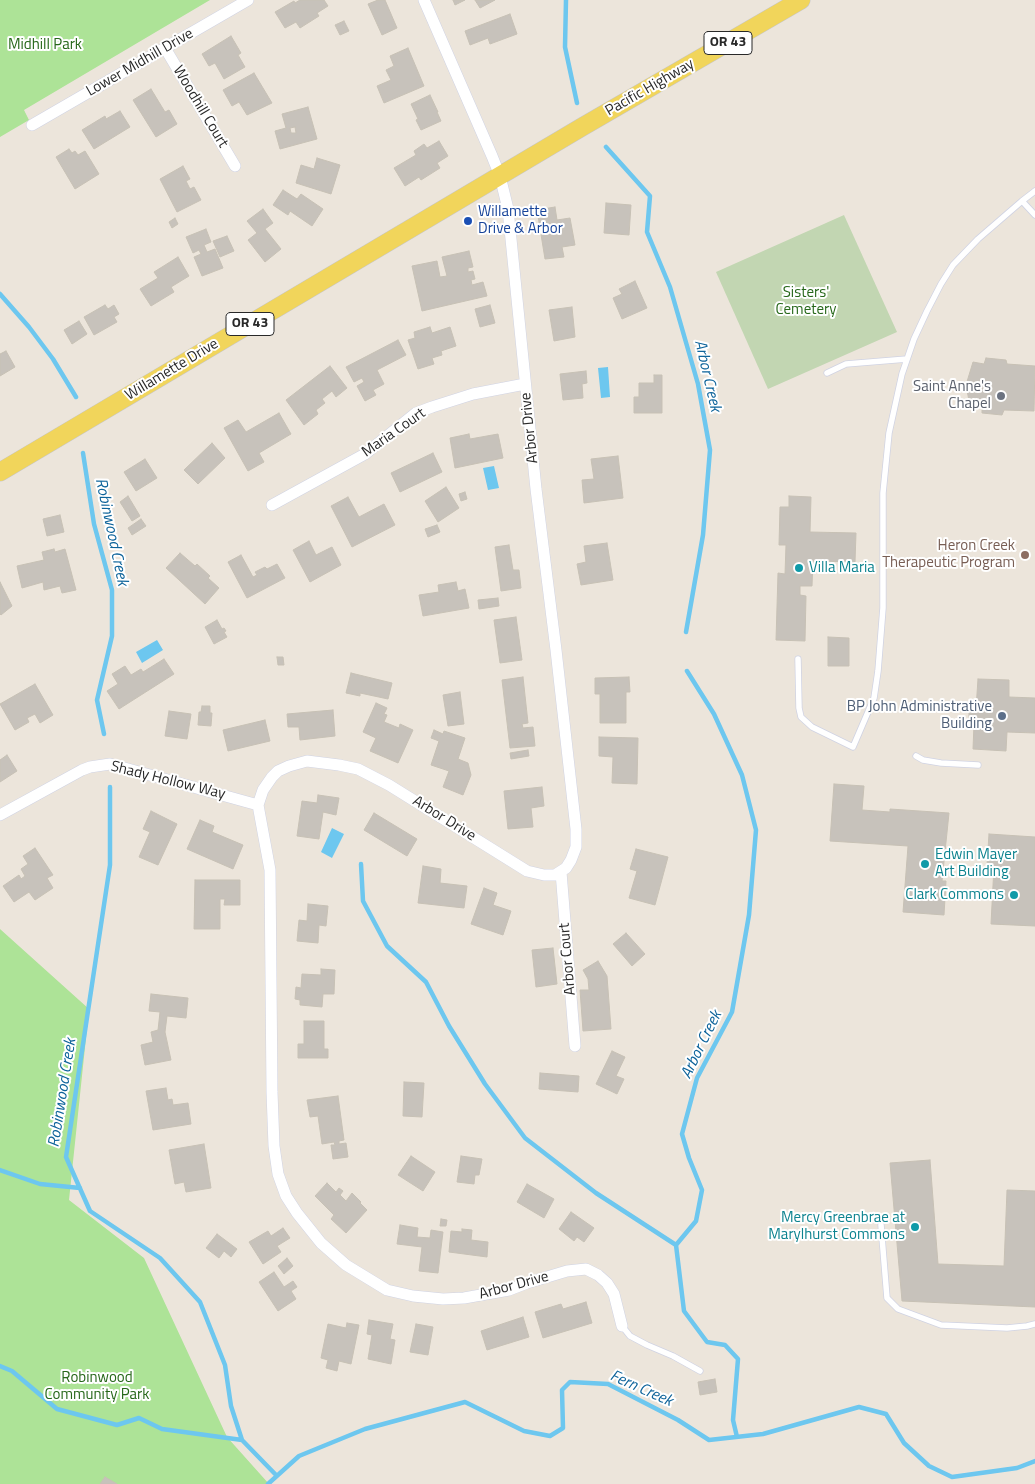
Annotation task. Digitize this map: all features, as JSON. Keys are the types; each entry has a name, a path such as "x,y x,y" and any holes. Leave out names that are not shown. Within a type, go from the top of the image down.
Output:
{"main road":[{"name":"Pacific Highway","path":"500,176 801,0"},
{"name":"Willamette Drive","path":"0,472 500,176"}],"street":[{"name":"Lower Midhill Drive","path":"32,125 248,0"},
{"name":"Arbor Drive","path":"424,0 500,176 508,209 525,384 576,829 574,854 566,868 554,875 527,871 389,785 358,769 307,761 278,771 272,777 263,790 258,804 270,870 272,1092 274,1146 278,1174 286,1196 321,1243 334,1256 370,1281 387,1290 413,1296 444,1299 464,1298 508,1290 567,1271 586,1269 608,1283 614,1294 622,1326"},
{"name":"Woodhill Court","path":"165,48 235,166"},
{"name":"Maria Court","path":"272,505 365,454 416,413 432,406 473,394 525,384"},
{"name":"Shady Hollow Way","path":"0,815 82,770 110,764 258,804"},
{"name":"Arbor Court","path":"561,872 575,1046"}],"lane":[{"path":"798,659 799,708 801,717 812,727 853,747 874,698 878,671 883,608 882,537 885,472 889,433 902,374 927,311 953,266 978,239 1035,191"},
{"path":"1022,201 1035,215"},
{"path":"827,373 846,364 907,360"},
{"path":"916,756 923,760 940,763 978,765"},
{"path":"881,1225 887,1298 898,1309 941,1325 1007,1328 1035,1324"},
{"path":"622,1326 630,1336 647,1346 673,1356 700,1371"}],"green space":[{"name":"Midhill Park","path":"0,0 210,0 24,110 29,120 0,137"},
{"name":"Sisters' Cemetery","path":"844,215 897,332 768,389 716,272"},
{"name":"Robinwood Community Park","path":"0,929 89,1009 69,1200 144,1258 227,1437 269,1484 0,1484"}],"water":[{"path":"608,367 610,397 601,398 598,368"},
{"path":"494,466 499,488 488,490 483,468"},
{"path":"157,640 163,650 142,663 136,652"},
{"path":"332,828 344,834 332,858 321,852"}],"building":[{"path":"300,0 324,0 328,6 317,13 319,16 300,28 296,22 285,28 275,12 294,1 295,3"},
{"path":"378,0 385,0 397,28 382,35 368,4"},
{"path":"453,0 465,0 455,5"},
{"path":"475,0 495,0 480,8"},
{"path":"510,14 517,34 490,44 488,38 470,45 465,31"},
{"path":"344,21 349,31 340,35 335,25"},
{"path":"231,36 241,53 238,55 245,67 224,79 215,63 209,66 202,54"},
{"path":"408,48 424,86 384,103 377,86 391,80 386,70 394,66 390,56"},
{"path":"254,73 272,103 247,115 239,102 232,106 223,90"},
{"path":"151,89 165,112 169,110 177,124 156,137 133,100"},
{"path":"430,95 441,121 421,130 411,104"},
{"path":"308,107 317,139 280,149 275,131 286,128 282,114","holes":["295,127 296,133 291,133 290,128"]},
{"path":"120,111 130,127 94,149 82,130 105,116 106,119"},
{"path":"439,141 448,156 437,163 440,168 421,180 419,177 405,186 394,168 416,155 414,151 424,144 427,148"},
{"path":"69,149 72,153 75,151 78,155 85,151 99,174 75,189 56,157"},
{"path":"317,158 340,165 331,194 296,183 301,165 314,169"},
{"path":"183,166 190,179 186,181 190,189 194,187 201,200 177,212 160,179"},
{"path":"283,190 297,199 301,194 323,209 312,226 290,211 288,215 273,205"},
{"path":"606,203 631,205 629,235 604,233"},
{"path":"555,207 557,220 570,218 575,245 562,247 564,257 545,259 537,210"},
{"path":"263,209 273,223 265,229 281,249 265,262 248,240 257,233 247,221"},
{"path":"175,218 178,224 172,228 169,222"},
{"path":"206,229 211,242 204,245 207,252 215,249 223,268 202,276 194,257 201,254 199,250 193,253 186,237"},
{"path":"227,236 234,251 220,257 213,241"},
{"path":"469,251 473,267 468,268 468,272 473,271 475,279 471,280 472,285 483,282 487,296 422,311 412,266 437,261 440,277 447,276 442,257"},
{"path":"178,257 189,276 171,287 174,292 151,306 140,289 158,278 154,272"},
{"path":"635,281 647,308 622,319 613,298 622,294 619,289"},
{"path":"105,305 108,309 114,305 119,314 114,317 117,322 94,335 84,317"},
{"path":"490,305 495,323 480,327 475,309"},
{"path":"572,307 575,337 554,341 549,310"},
{"path":"79,321 87,334 72,344 64,330"},
{"path":"430,327 432,333 450,327 456,346 441,351 442,355 432,358 434,364 418,369 408,340 415,338 414,332"},
{"path":"398,340 406,355 377,370 384,384 373,390 376,395 365,401 357,386 364,382 362,378 354,382 346,367"},
{"path":"6,351 15,367 0,376 0,354"},
{"name":"Saint Anne's Chapel","path":"986,358 1006,360 1007,364 1035,366 1034,411 1004,410 1002,415 982,413 982,407 970,406 966,385 973,362 984,364"},
{"path":"330,366 347,388 336,397 332,391 322,399 325,403 316,410 318,414 304,425 286,400"},
{"path":"586,371 587,383 582,384 583,398 563,400 560,374"},
{"path":"654,375 662,375 662,413 634,413 634,397 639,397 639,383 654,383"},
{"path":"279,413 291,434 259,453 264,462 248,471 224,428 238,420 246,432"},
{"path":"469,434 470,439 498,434 503,458 455,468 450,438"},
{"path":"212,443 225,458 198,484 184,470"},
{"path":"433,453 442,472 400,492 391,473"},
{"path":"618,456 623,498 584,503 582,480 594,479 591,459"},
{"path":"145,459 157,478 136,491 124,472"},
{"path":"446,487 459,508 438,522 425,501"},
{"path":"465,492 467,499 461,501 459,494"},
{"path":"128,496 140,516 132,521 120,502"},
{"name":"Villa Maria","path":"789,496 811,497 810,532 856,533 855,562 813,561 812,586 800,586 800,595 806,596 805,641 776,640 778,573 785,574 786,545 779,545 780,507 789,507"},
{"path":"348,497 359,517 384,504 395,525 352,547 331,506"},
{"path":"60,515 64,532 47,536 43,519"},
{"path":"141,519 146,526 132,535 128,528"},
{"path":"437,525 440,532 428,537 425,529"},
{"path":"309,541 316,555 332,547 341,565 310,582 293,550"},
{"path":"607,543 613,580 581,585 577,564 586,562 584,546"},
{"path":"509,545 513,570 519,570 521,588 501,591 495,547"},
{"path":"54,549 55,552 65,549 76,590 62,593 60,586 44,590 43,582 22,588 17,566 44,560 42,552"},
{"path":"180,553 195,566 197,564 219,588 205,604 166,568"},
{"path":"241,555 253,577 257,575 255,572 277,564 285,578 247,598 228,562"},
{"path":"0,582 12,606 1,615 0,614"},
{"path":"456,582 458,591 465,589 469,608 423,616 419,595 439,592 438,585"},
{"path":"498,598 499,606 479,609 478,600"},
{"path":"516,617 522,660 500,663 494,620"},
{"path":"217,620 222,629 224,628 226,631 224,632 227,637 214,644 205,627"},
{"path":"828,637 849,638 849,666 828,666"},
{"path":"277,657 283,657 284,665 278,665"},
{"path":"164,659 174,674 119,709 107,691 118,684 112,674 125,666 131,675 141,669 143,672"},
{"path":"351,673 392,683 388,699 360,693 360,696 346,693"},
{"path":"523,677 528,723 522,724 523,728 533,727 535,746 510,748 502,680"},
{"path":"629,677 630,692 626,692 626,723 600,723 600,694 595,694 595,678"},
{"name":"BP John Administrative Building","path":"978,679 1009,680 1009,697 1035,698 1035,733 1007,732 1006,751 973,749 974,724 969,724 969,708 976,709"},
{"path":"35,684 53,715 40,723 35,714 27,718 29,722 15,730 0,704"},
{"path":"460,692 464,724 448,726 443,695"},
{"path":"376,703 387,708 384,714 387,715 384,722 399,728 400,724 413,730 398,763 370,751 376,738 363,732"},
{"path":"202,706 210,706 210,713 212,713 211,726 198,725 199,712 201,712"},
{"path":"333,710 335,736 300,740 299,727 288,727 287,714"},
{"path":"169,711 191,714 187,739 165,736"},
{"path":"265,720 270,741 228,751 223,730"},
{"path":"434,730 443,734 444,731 465,738 458,759 468,763 471,775 463,795 443,787 449,771 431,765 439,741 431,738"},
{"path":"599,737 638,738 637,784 612,783 613,757 599,756"},
{"path":"528,750 529,756 511,759 510,753"},
{"path":"7,755 17,771 0,782 0,760"},
{"name":"Edwin Mayer Art Building","path":"834,784 864,786 862,810 890,812 890,809 949,813 942,881 946,881 944,915 903,912 908,846 830,841"},
{"path":"542,787 544,806 531,808 533,827 508,829 504,791"},
{"path":"318,795 339,798 336,815 323,812 319,839 297,836 302,801 317,803"},
{"path":"151,811 177,824 158,865 139,857 150,832 143,829"},
{"path":"374,813 417,839 407,856 364,830"},
{"path":"200,820 214,826 212,832 243,845 233,869 187,849"},
{"name":"Clark Commons","path":"989,834 1035,837 1035,926 991,924 994,866 987,865"},
{"path":"35,848 53,875 47,878 53,888 35,900 29,892 14,902 3,886 19,875 21,879 25,876 21,869 28,864 23,856"},
{"path":"636,849 668,857 655,905 629,898 637,871 630,869"},
{"path":"423,866 441,869 440,883 467,886 464,908 418,903"},
{"path":"195,880 240,880 240,905 224,905 225,899 220,899 220,929 194,929"},
{"path":"484,888 497,893 493,905 511,911 503,935 471,924"},
{"path":"308,904 328,906 326,926 319,925 318,943 297,941 299,920 307,921"},
{"path":"626,933 645,954 632,966 613,944"},
{"path":"553,948 557,984 536,987 532,950"},
{"path":"598,961 607,976 611,1029 583,1031 580,990 589,990 588,979 583,970"},
{"path":"321,969 335,970 334,994 323,994 322,1007 300,1005 300,1000 295,999 296,987 301,988 302,974 321,975"},
{"path":"151,994 188,998 186,1018 167,1016 165,1032 171,1060 145,1065 141,1045 153,1042 151,1032 158,1030 160,1012 149,1011"},
{"path":"304,1021 324,1021 324,1049 328,1049 328,1058 298,1058 298,1044 304,1044"},
{"path":"612,1051 625,1057 616,1076 624,1079 617,1094 596,1084"},
{"path":"540,1073 579,1076 578,1092 539,1089"},
{"path":"404,1082 424,1083 422,1117 403,1116"},
{"path":"166,1088 168,1100 172,1099 173,1105 188,1103 191,1124 153,1130 146,1091"},
{"path":"338,1096 344,1140 339,1141 339,1144 346,1143 348,1157 333,1159 331,1145 335,1145 334,1142 322,1144 318,1116 310,1117 307,1100"},
{"path":"204,1144 211,1188 186,1192 184,1182 175,1184 169,1150"},
{"path":"411,1156 435,1172 423,1191 398,1175"},
{"path":"461,1156 482,1159 479,1175 475,1175 474,1184 457,1182"},
{"name":"Mercy Greenbrae at Marylhurst Commons","path":"930,1160 938,1264 1004,1266 1007,1190 1035,1191 1035,1307 902,1301 890,1163"},
{"path":"327,1183 336,1192 339,1188 343,1191 340,1195 346,1201 352,1193 367,1210 346,1233 331,1219 334,1215 315,1196"},
{"path":"527,1184 554,1199 544,1218 517,1202"},
{"path":"571,1212 594,1228 584,1242 577,1237 574,1241 559,1229"},
{"path":"441,1219 447,1220 446,1226 440,1226"},
{"path":"400,1225 418,1228 417,1237 430,1238 431,1230 443,1232 438,1273 419,1271 422,1247 397,1244"},
{"path":"283,1228 290,1238 277,1246 281,1252 263,1264 249,1242 268,1231 271,1236"},
{"path":"462,1229 472,1230 471,1240 488,1242 487,1257 449,1252 451,1231 462,1232"},
{"path":"217,1234 237,1249 231,1257 224,1251 219,1258 206,1248"},
{"path":"287,1258 293,1266 284,1274 278,1266"},
{"path":"274,1272 284,1287 293,1281 297,1287 291,1291 296,1299 278,1311 259,1282"},
{"path":"586,1302 592,1323 543,1338 535,1312 561,1304 563,1309"},
{"path":"523,1317 529,1337 487,1350 481,1331"},
{"path":"369,1320 393,1324 390,1339 395,1340 391,1364 368,1359 372,1335 367,1334"},
{"path":"347,1323 359,1325 351,1364 339,1361 337,1371 326,1368 328,1360 321,1358 328,1324 346,1328"},
{"path":"416,1324 433,1327 428,1355 410,1352"},
{"path":"715,1379 717,1392 700,1395 698,1382"},
{"path":"105,1477 117,1484 100,1484"}],"waterway":[{"name":"Arbor Creek","path":"566,0 565,47 577,103"},
{"name":"Arbor Creek","path":"606,147 650,196 647,232 670,287 698,384 710,450 703,535 686,632"},
{"name":"Robinwood Creek","path":"0,294 29,327 53,359 76,397"},
{"name":"Robinwood Creek","path":"83,453 94,524 112,590 112,636 97,700 104,734"},
{"name":"Arbor Creek","path":"687,671 714,714 742,775 756,830 749,915 732,1012 697,1078 682,1134 702,1190 696,1221 676,1245 684,1311 707,1342 725,1345 738,1359 733,1420 737,1437"},
{"name":"Robinwood Creek","path":"110,787 110,865 66,1157 90,1211 160,1258 200,1302 225,1365 231,1406 242,1440 277,1476"},
{"path":"361,864 363,901 387,946 426,982 449,1026 485,1084 525,1138 596,1193 676,1245"},
{"path":"0,1170 40,1184 80,1188"},
{"path":"0,1366 12,1371 57,1409 117,1425 139,1418 162,1429 242,1440"},
{"name":"Fern Creek","path":"268,1484 299,1456 365,1429 465,1402 524,1431 550,1436 563,1428 562,1390 570,1382 608,1384 678,1420 709,1440 763,1434 859,1407 886,1414 904,1443 929,1466 952,1477 1017,1468 1035,1461"}],"place":[{"name":"Willamette Drive & Arbor","path":"468,221"},
{"name":"Saint Anne's Chapel","path":"1001,396"},
{"name":"Heron Creek Therapeutic Program","path":"1025,555"},
{"name":"Villa Maria","path":"799,568"},
{"name":"BP John Administrative Building","path":"1002,716"},
{"name":"Edwin Mayer Art Building","path":"925,864"},
{"name":"Clark Commons","path":"1014,895"},
{"name":"Mercy Greenbrae at Marylhurst Commons","path":"915,1227"}]}
